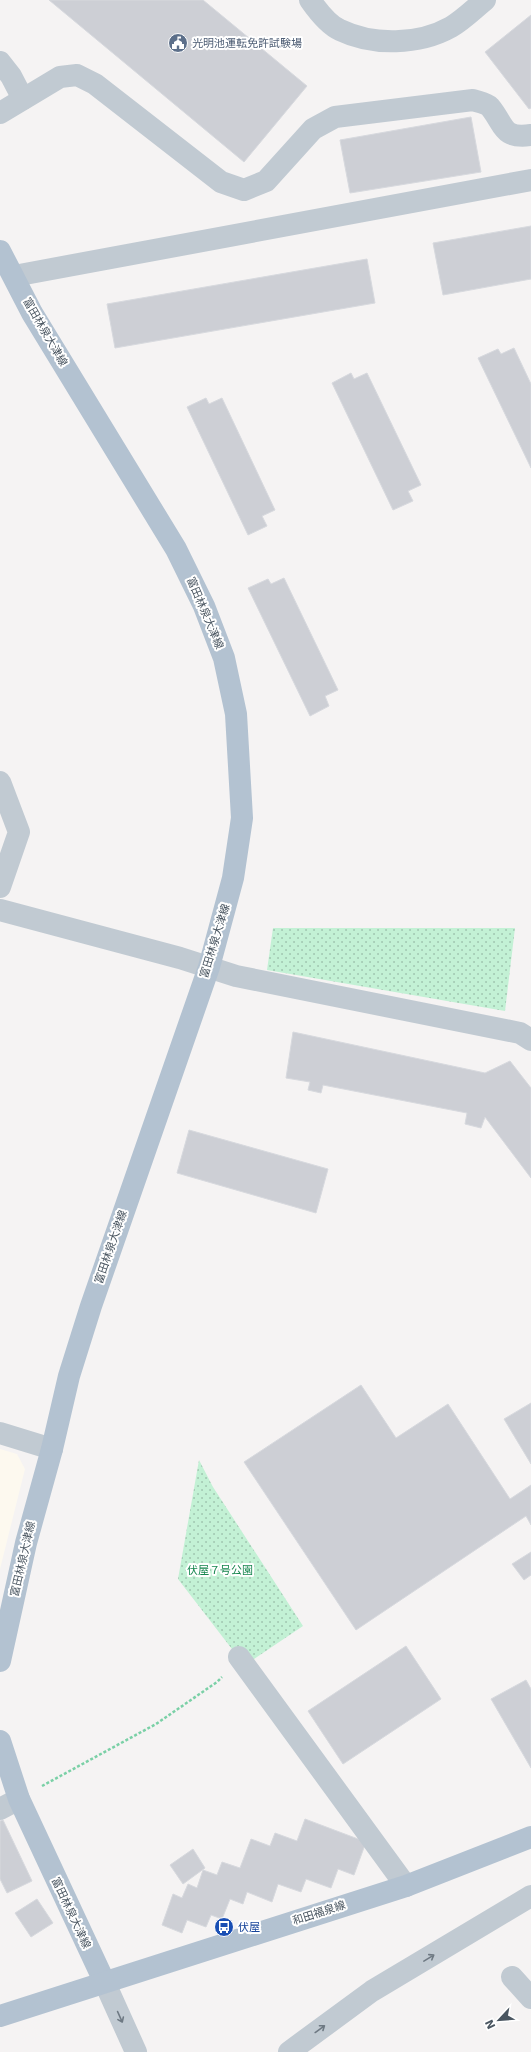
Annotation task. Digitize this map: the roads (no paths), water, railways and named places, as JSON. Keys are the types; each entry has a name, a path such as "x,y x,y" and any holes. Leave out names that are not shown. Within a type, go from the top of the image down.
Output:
{"main road":[{"name":"富田林泉大津線","path":"0,251 32,313 187,569 204,606 224,658 236,714 242,818 233,878 208,967 91,1306 69,1376 52,1449 26,1543 0,1661"},
{"name":"富田林泉大津線","path":"0,1742 19,1799 104,1981"},
{"name":"和田福泉線","path":"104,1981 406,1886 531,1837"},
{"path":"0,2016 104,1981"}],"street":[{"path":"310,0 319,12 339,30 376,41 413,41 451,27 485,0"},
{"path":"0,62 11,76 23,99"},
{"path":"0,113 60,77 77,75 95,84 221,182 244,190 266,181 313,129 335,117 472,100 489,106 504,130 513,135 531,135"},
{"path":"14,276 531,180"},
{"path":"0,782 19,832 0,887"},
{"path":"3,916 208,967 236,976 520,1033 531,1040"},
{"path":"0,1433 52,1449"},
{"path":"239,1657 406,1886"},
{"path":"0,1809 19,1799"},
{"path":"289,2052 372,1992 531,1896"},
{"path":"512,1977 531,1998"},
{"path":"104,1981 136,2052"}],"place":[{"name":"光明池運転免許試験場","path":"178,43"},
{"name":"伏屋","path":"224,1927"}],"park label":[{"name":"伏屋７号公園","path":"220,1570"}]}
